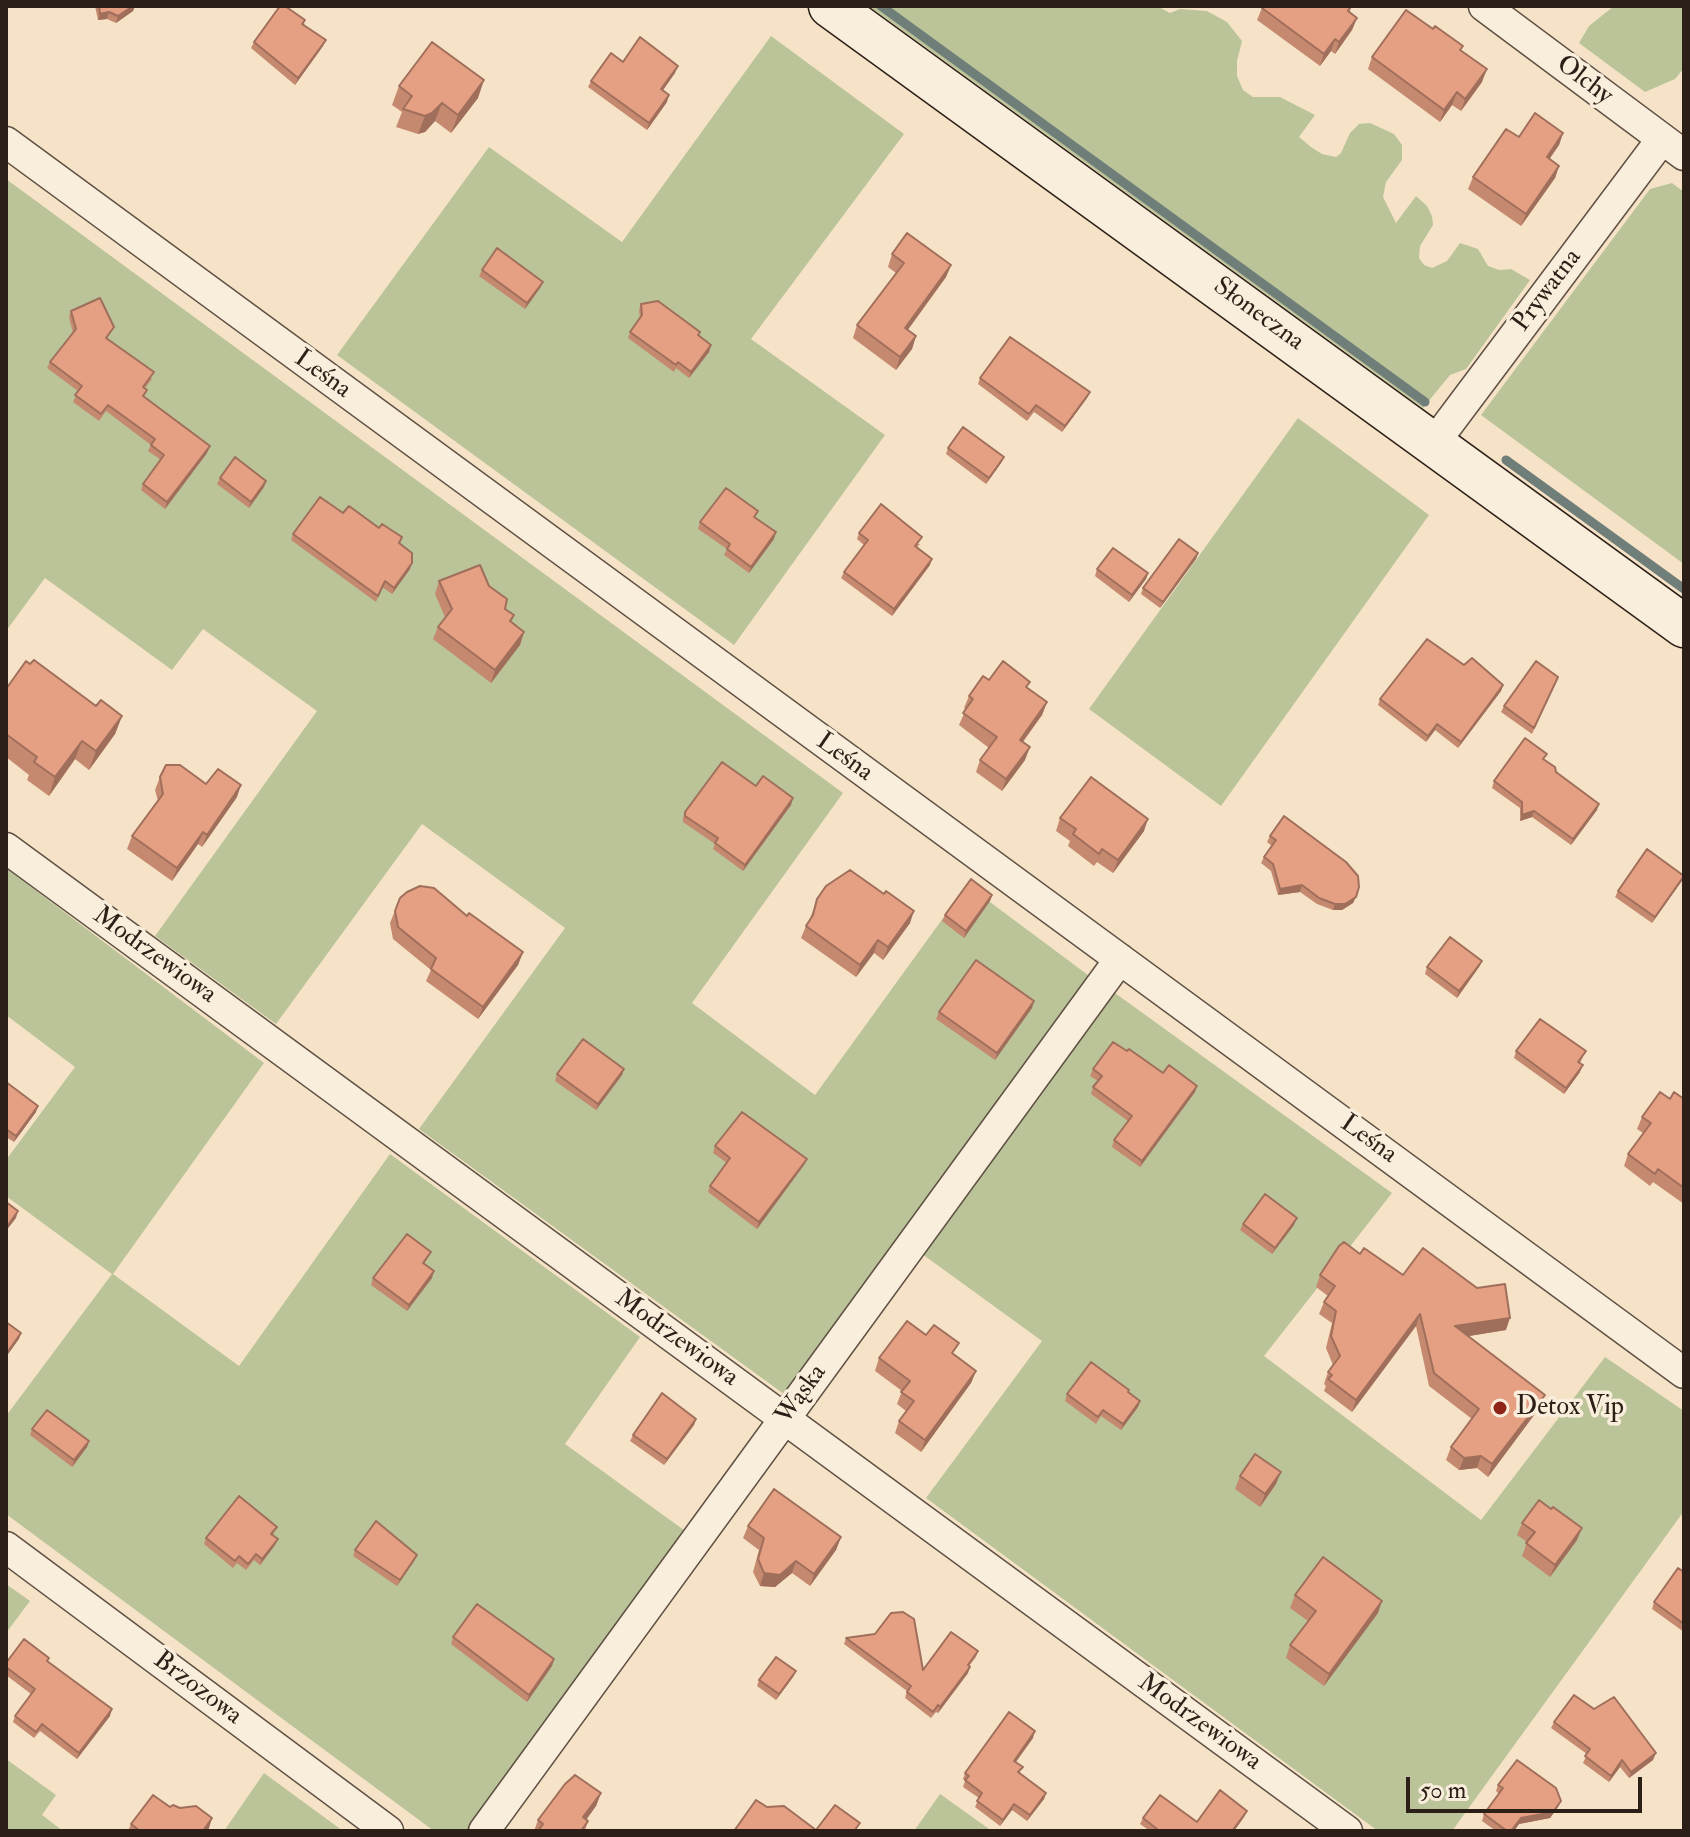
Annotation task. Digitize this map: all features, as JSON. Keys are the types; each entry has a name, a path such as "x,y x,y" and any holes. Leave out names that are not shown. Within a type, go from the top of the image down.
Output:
{"main road":[{"name":"Słoneczna","path":"830,6 1684,626"}],"street":[{"name":"Olchy","path":"1484,6 1673,147"},
{"name":"Leśna","path":"6,142 1684,1373"},
{"name":"Prywatna","path":"1434,443 1673,147"},
{"name":"Modrzewiowa","path":"6,848 1347,1831"},
{"name":"Wąska","path":"484,1831 1120,959"},
{"name":"Brzozowa","path":"6,1547 388,1831"}],"green space":[{"path":"869,6 1157,6 1170,13 1180,9 1207,11 1227,22 1242,41 1237,76 1243,90 1253,97 1280,97 1315,115 1299,137 1311,147 1322,154 1336,157 1359,124 1370,123 1394,134 1402,145 1402,160 1386,182 1383,197 1396,223 1416,196 1427,206 1433,225 1420,246 1419,258 1424,265 1432,268 1447,261 1460,243 1478,249 1488,266 1499,270 1511,269 1530,280 1466,369 1450,375 1423,408"},
{"path":"1614,6 1684,6 1684,68 1675,79 1645,92 1579,43 1589,26"},
{"path":"771,36 904,134 751,339 885,435 734,645 337,355 489,147 622,242"},
{"path":"6,179 843,793 692,1003 815,1095 967,885 1092,978 788,1397 419,1129 565,928 422,824 276,1024 155,936 317,711 203,629 172,670 45,578 6,631"},
{"path":"1672,183 1684,192 1684,564 1481,415 1650,189"},
{"path":"1298,418 1429,515 1221,806 1089,709"},
{"path":"6,868 264,1063 113,1274 239,1366 390,1154 640,1337 565,1444 688,1533 468,1831 434,1831 6,1514 6,1416 112,1274 6,1196 6,1160 75,1067 6,1015"},
{"path":"1108,988 1392,1193 1264,1356 1481,1520 1605,1357 1684,1411 1684,1511 1452,1831 1378,1831 926,1498 1042,1341 918,1251"},
{"path":"6,1584 30,1601 6,1633"},
{"path":"6,1759 56,1795 42,1815 63,1831 6,1831"},
{"path":"264,1773 343,1831 224,1831"},
{"path":"940,1794 992,1831 914,1831"}],"building":[{"path":"99,6 133,6 118,16 109,12 100,14"},
{"path":"280,6 285,6 305,20 302,24 326,40 298,78 254,42"},
{"path":"1263,6 1351,6 1348,11 1357,18 1339,42 1335,39 1324,54"},
{"path":"1406,10 1463,46 1460,50 1487,69 1465,99 1457,92 1444,110 1372,57"},
{"path":"640,37 678,66 661,89 669,95 649,123 591,81 611,53 623,62"},
{"path":"432,42 484,80 458,115 442,103 425,116 403,109 412,96 399,86"},
{"path":"1535,113 1563,133 1547,157 1559,166 1526,214 1473,177 1506,129 1519,137"},
{"path":"907,233 951,265 905,328 916,336 900,357 857,325 904,263 892,254"},
{"path":"497,248 543,282 527,303 482,270"},
{"path":"100,298 114,327 106,338 154,372 143,387 147,390 143,396 210,446 167,502 143,484 164,455 151,445 155,439 108,405 101,414 75,395 82,386 50,362 76,329 71,311"},
{"path":"658,301 700,332 698,335 711,345 691,372 630,332 642,315 641,304"},
{"path":"1010,337 1090,392 1065,426 1036,405 1029,414 980,378"},
{"path":"963,427 1004,457 989,478 948,448"},
{"path":"235,457 266,481 251,502 220,478"},
{"path":"726,488 758,511 754,517 776,532 751,567 727,549 730,544 700,522"},
{"path":"320,497 343,513 349,506 379,528 382,524 402,537 399,543 412,553 412,563 394,588 385,581 378,596 293,534"},
{"path":"881,504 922,537 915,546 932,559 894,609 844,572 868,540 859,533"},
{"path":"1179,539 1198,553 1163,602 1143,588"},
{"path":"1113,548 1148,573 1132,595 1097,569"},
{"path":"480,565 489,586 507,599 505,609 514,615 510,621 524,632 495,670 438,627 452,609 439,581"},
{"path":"1427,639 1464,665 1472,658 1503,685 1461,742 1437,724 1428,736 1380,699"},
{"path":"34,660 96,706 101,700 122,716 96,751 82,741 55,777 34,762 37,757 6,734 6,689 26,661 30,664"},
{"path":"1003,661 1030,682 1026,687 1047,702 1020,740 1030,747 1006,779 980,760 997,737 963,713 973,699 969,696 983,676 989,680"},
{"path":"1536,661 1558,677 1534,728 1504,706"},
{"path":"1525,738 1547,754 1543,759 1555,767 1556,772 1599,804 1573,839 1534,811 1522,815 1522,802 1494,781"},
{"path":"722,762 756,786 763,776 793,798 745,865 715,843 718,838 685,816"},
{"path":"166,765 180,765 206,784 218,769 241,785 207,835 203,832 177,868 132,836 163,794 160,777"},
{"path":"1091,777 1148,819 1118,860 1102,849 1099,854 1073,834 1076,829 1060,818"},
{"path":"1284,816 1346,862 1358,876 1356,897 1345,904 1335,904 1319,898 1302,885 1280,889 1273,864 1264,857 1276,840 1270,836"},
{"path":"1647,849 1684,876 1655,917 1618,891"},
{"path":"850,870 914,911 888,947 878,940 860,965 806,926 826,886"},
{"path":"971,879 992,895 966,931 945,915"},
{"path":"420,886 434,888 467,916 469,913 523,952 483,1007 431,969 436,958 398,927 395,911 400,898"},
{"path":"1450,937 1482,961 1459,991 1427,967"},
{"path":"976,960 1034,1001 997,1053 939,1012"},
{"path":"1540,1019 1586,1051 1578,1062 1583,1065 1566,1088 1516,1051"},
{"path":"583,1039 624,1069 598,1104 557,1074"},
{"path":"1113,1042 1127,1051 1129,1049 1163,1073 1169,1065 1197,1086 1142,1161 1114,1140 1132,1116 1093,1087 1102,1076 1093,1069"},
{"path":"6,1082 38,1106 16,1136 6,1129"},
{"path":"1660,1092 1670,1099 1674,1092 1684,1099 1684,1188 1658,1169 1655,1174 1628,1154 1651,1123 1642,1117"},
{"path":"742,1112 807,1159 759,1222 710,1186 730,1158 715,1146"},
{"path":"1265,1194 1297,1218 1275,1248 1243,1224"},
{"path":"6,1202 18,1211 6,1228"},
{"path":"407,1234 431,1252 423,1263 434,1271 409,1305 373,1278"},
{"path":"1344,1242 1360,1254 1364,1248 1403,1275 1423,1248 1477,1288 1505,1284 1510,1318 1455,1326 1545,1395 1492,1464 1481,1456 1464,1458 1451,1447 1479,1409 1434,1373 1420,1314 1356,1400 1328,1379 1332,1375 1328,1372 1340,1356 1331,1336 1336,1311 1324,1302 1335,1286 1320,1275"},
{"path":"907,1321 926,1335 934,1325 959,1343 952,1353 976,1371 925,1440 899,1421 914,1401 901,1392 910,1381 879,1358"},
{"path":"6,1322 21,1333 6,1354"},
{"path":"1091,1362 1140,1401 1123,1424 1103,1410 1098,1417 1067,1394"},
{"path":"662,1393 696,1419 667,1459 633,1435"},
{"path":"47,1410 89,1441 74,1460 32,1429"},
{"path":"1255,1454 1281,1472 1265,1494 1240,1476"},
{"path":"774,1489 841,1537 814,1574 796,1561 780,1575 764,1573 758,1559 764,1538 748,1526"},
{"path":"239,1496 277,1527 271,1534 278,1539 262,1559 256,1554 248,1564 239,1556 235,1561 206,1538"},
{"path":"1539,1500 1582,1528 1555,1565 1526,1543 1535,1532 1522,1523"},
{"path":"376,1521 417,1555 400,1580 355,1550"},
{"path":"1323,1557 1382,1601 1329,1674 1290,1645 1316,1611 1295,1595"},
{"path":"1678,1568 1684,1572 1684,1624 1654,1602"},
{"path":"477,1604 554,1659 529,1695 453,1637"},
{"path":"903,1612 914,1619 923,1670 951,1632 978,1651 968,1665 970,1667 933,1712 907,1692 911,1686 846,1638 875,1634 891,1613"},
{"path":"24,1639 49,1658 47,1661 112,1709 79,1753 42,1724 36,1732 15,1716 35,1689 6,1667"},
{"path":"776,1657 796,1671 779,1694 759,1680"},
{"path":"1574,1695 1594,1709 1614,1697 1656,1753 1631,1772 1622,1760 1611,1776 1585,1756 1590,1749 1554,1722"},
{"path":"1009,1712 1035,1731 1014,1761 1023,1767 1018,1772 1046,1793 1030,1815 1014,1804 1003,1820 977,1801 982,1793 965,1780 969,1776 965,1773"},
{"path":"1517,1760 1556,1788 1561,1801 1553,1812 1521,1818 1511,1831 1507,1831 1484,1814 1503,1788 1498,1785"},
{"path":"575,1775 601,1793 583,1817 588,1821 581,1831 538,1831 543,1824 538,1820"},
{"path":"1220,1790 1247,1811 1232,1831 1156,1831 1143,1818 1160,1795 1197,1822"},
{"path":"153,1795 170,1807 196,1806 212,1818 203,1831 140,1831 131,1824"},
{"path":"756,1800 767,1807 784,1806 816,1830 835,1805 860,1823 854,1831 734,1831"}],"waterway":[{"path":"881,6 1425,402"},
{"path":"1506,460 1684,589"}],"place":[{"name":"Detox Vip","path":"1500,1408"}]}
